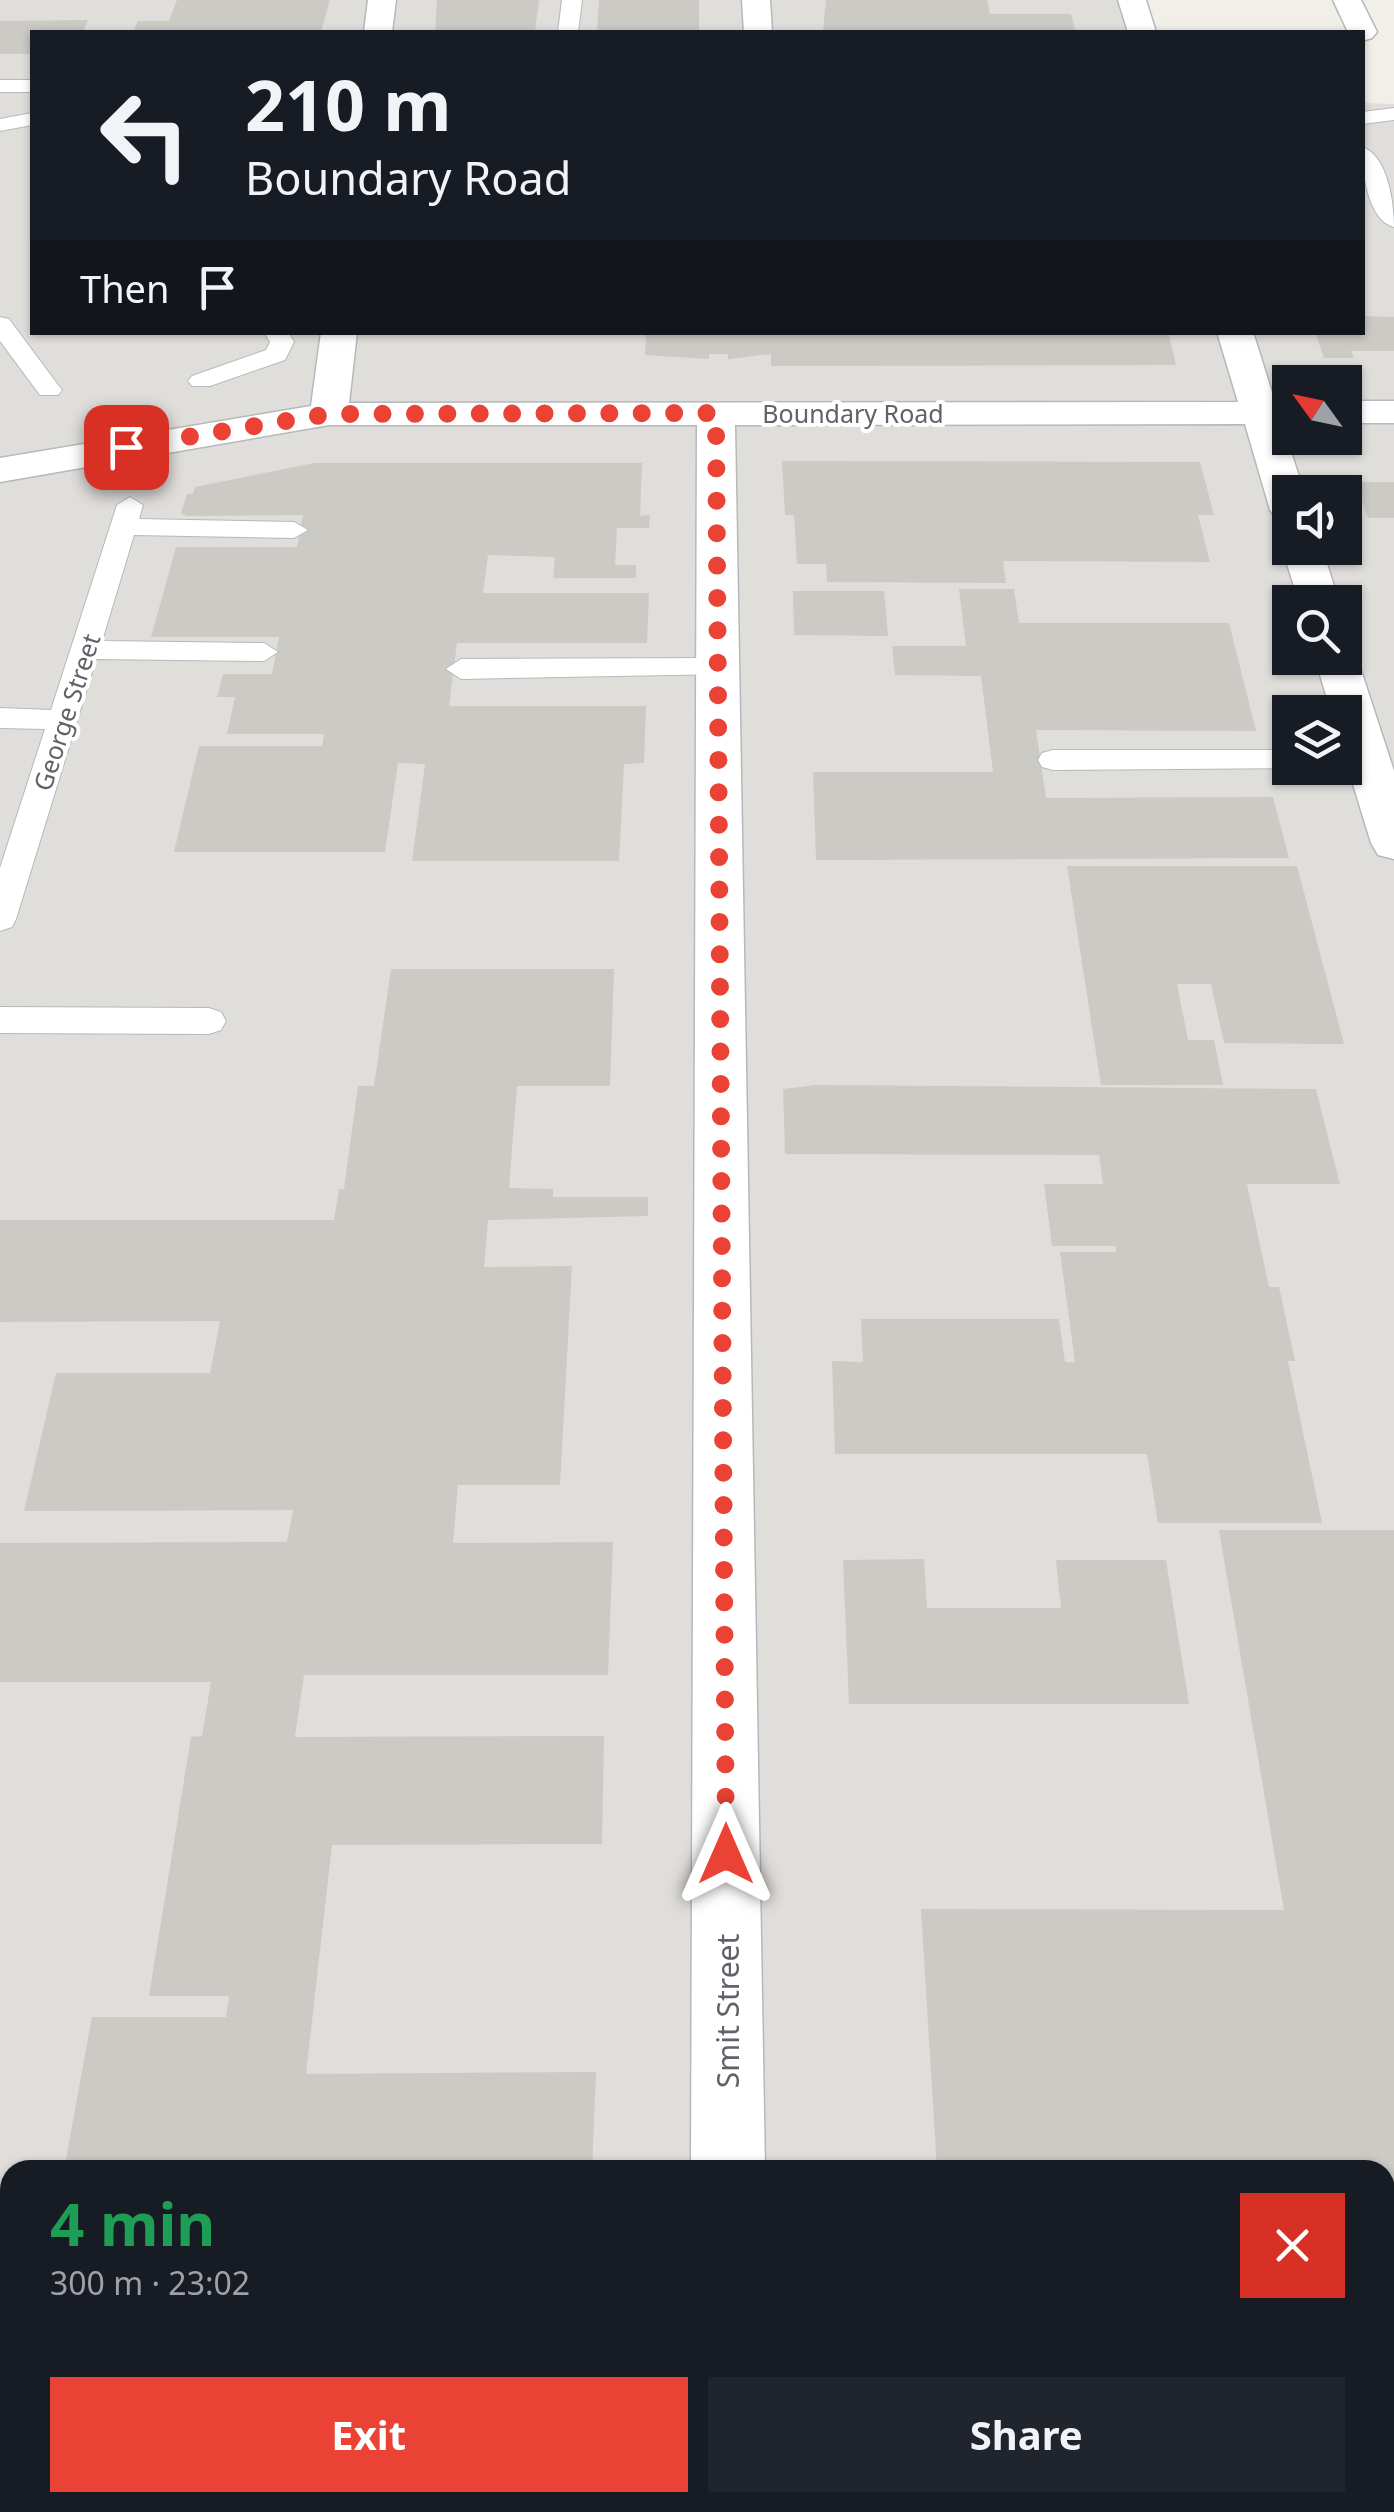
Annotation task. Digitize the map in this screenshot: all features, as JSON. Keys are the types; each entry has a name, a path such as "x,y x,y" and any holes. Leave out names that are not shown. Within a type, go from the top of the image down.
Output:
{"street":[{"path":"378,30 382,0"},
{"path":"756,0 758,30"},
{"path":"1132,0 1141,30"},
{"path":"1348,0 1362,30"},
{"path":"329,414 339,335"},
{"path":"1236,335 1272,407"},
{"path":"1362,412 1394,412"},
{"name":"Smit Street","path":"716,413 728,2160"},
{"name":"Boundary Road","path":"0,470 329,414 1272,413"},
{"path":"1342,675 1394,844"}],"lane":[{"path":"568,30 572,0"},
{"path":"0,86 30,86"},
{"path":"1365,118 1394,114"},
{"path":"0,124 30,119"},
{"path":"1365,159 1394,220"},
{"path":"0,324 49,390"},
{"path":"202,381 276,355 282,342 278,335"},
{"name":"George Street","path":"0,919 127,516 294,530"},
{"path":"86,650 264,652"},
{"path":"461,669 718,667"},
{"path":"0,718 62,720"},
{"path":"1053,760 1272,760"},
{"path":"0,1020 209,1021"}],"shaded area":[{"path":"0,0 1135,0 1145,30 30,30 30,335 1365,335 1365,103 1394,104 1394,2160 0,2160"}],"building":[{"path":"177,0 330,0 322,30 134,30 138,21 169,21"},
{"path":"437,0 539,0 535,30 435,30"},
{"path":"599,0 699,0 699,30 597,30"},
{"path":"826,0 987,0 990,14 1071,14 1075,30 823,30"},
{"path":"88,20 84,30 30,30 30,54 0,54 0,21"},
{"path":"1365,316 1394,317 1394,351 1351,351 1354,358 1324,358 1316,335 1365,335"},
{"path":"646,335 1169,335 1176,365 771,366 771,354 728,359 728,354 709,354 709,359 645,355"},
{"path":"782,461 1200,462 1214,515 1198,515 1210,562 1003,561 1006,583 827,582 826,564 797,564 794,515 785,515"},
{"path":"314,463 642,463 640,516 650,515 649,528 617,528 615,565 636,565 636,578 553,578 555,557 488,555 483,593 649,593 647,643 457,643 449,706 646,706 644,763 624,764 619,861 412,861 425,764 398,763 385,852 174,852 199,746 322,746 324,734 227,734 235,697 217,697 223,674 272,674 279,637 151,637 176,547 297,547 303,515 187,516 181,513 187,494 193,494 195,487"},
{"path":"1362,482 1394,482 1394,518 1368,518 1362,501"},
{"path":"959,589 1014,589 1019,623 1229,623 1256,731 1036,730 1046,798 1273,797 1289,858 816,860 813,772 993,772 981,676 895,675 892,646 966,646"},
{"path":"793,591 884,591 888,636 794,635"},
{"path":"1067,866 1297,866 1344,1044 1224,1043 1211,984 1177,984 1188,1040 1214,1040 1223,1085 1101,1085"},
{"path":"391,969 614,969 610,1086 517,1086 509,1188 553,1189 553,1197 648,1197 648,1216 488,1220 484,1267 572,1266 560,1485 458,1485 453,1543 613,1542 608,1675 304,1675 295,1737 604,1736 602,1844 332,1845 306,2074 596,2072 592,2160 66,2160 92,2017 226,2017 229,1996 149,1996 191,1737 202,1736 211,1682 0,1682 0,1543 287,1542 293,1510 24,1511 56,1373 210,1373 220,1321 0,1322 0,1220 334,1220 339,1189 344,1189 358,1086 374,1086"},
{"path":"816,1085 1316,1089 1340,1184 1247,1184 1269,1287 1279,1287 1295,1361 1288,1361 1322,1523 1158,1523 1147,1454 835,1454 832,1361 863,1362 861,1319 1059,1319 1065,1362 1075,1362 1060,1252 1116,1252 1116,1246 1052,1246 1044,1184 1103,1184 1099,1155 785,1154 783,1089"},
{"path":"1219,1530 1394,1530 1394,2160 936,2160 921,1909 1284,1910"},
{"path":"924,1559 927,1608 1061,1608 1056,1560 1166,1560 1189,1704 849,1704 843,1560"}],"route":[{"path":"126,447 329,414 716,413 726,1854"}]}
